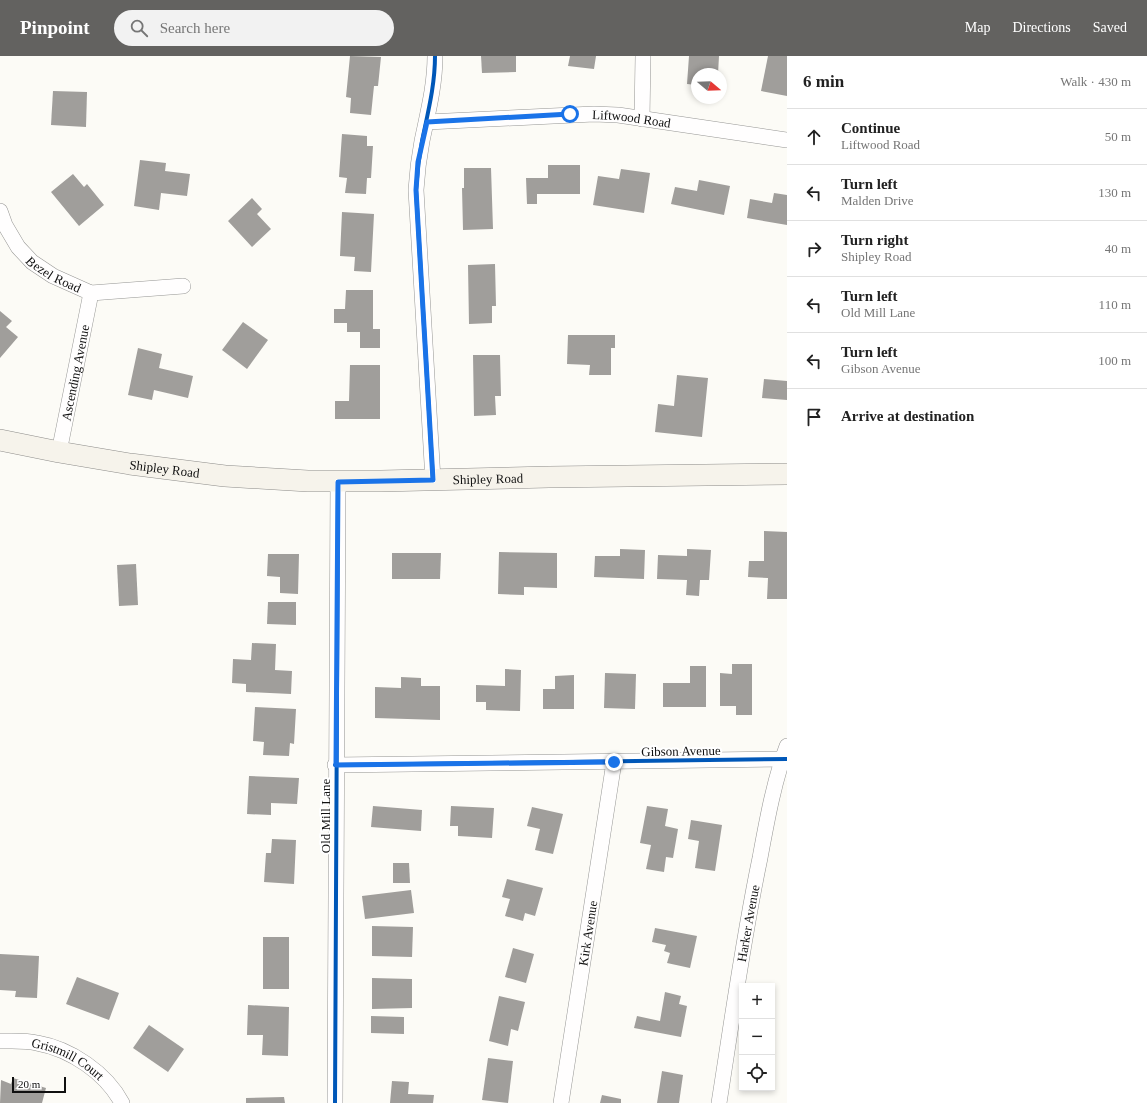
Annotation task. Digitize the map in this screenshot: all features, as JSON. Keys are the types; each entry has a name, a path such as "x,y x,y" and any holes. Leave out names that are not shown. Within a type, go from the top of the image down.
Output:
{"main road":[{"name":"Shipley Road","path":"0,440 130,464 262,479 338,482 787,474"}],"street":[{"path":"433,480 416,190 418,162 432,91 435,56"},
{"path":"642,118 643,56"},
{"name":"Liftwood Road","path":"427,122 594,114 642,118 787,140"},
{"name":"Bezel Road","path":"0,211 5,225 18,247 32,262 53,276 91,293 183,286"},
{"name":"Ascending Avenue","path":"59,452 91,293"},
{"name":"Old Mill Lane","path":"335,1103 338,482"},
{"name":"Gibson Avenue","path":"336,765 614,762 785,754"},
{"name":"Harker Avenue","path":"719,1103 749,913 764,835 785,754"},
{"name":"Kirk Avenue","path":"561,1103 614,762"},
{"name":"Gristmill Court","path":"0,1041 18,1040 37,1043 67,1053 97,1072 110,1084 122,1103"}],"building":[{"path":"350,56 381,57 378,86 374,86 371,115 350,113 351,98 346,97"},
{"path":"481,56 516,56 516,72 482,73"},
{"path":"570,56 596,56 594,69 568,66"},
{"path":"689,56 719,56 718,68 691,68 691,84 687,84"},
{"path":"768,56 787,56 787,96 761,91"},
{"path":"53,91 87,92 86,127 51,125"},
{"path":"342,134 367,136 367,146 373,146 371,178 367,178 366,194 345,193 347,178 339,177"},
{"path":"140,160 166,163 165,171 190,174 187,196 161,193 159,210 134,206"},
{"path":"548,165 580,165 580,194 537,194 537,204 527,204 526,178 548,178"},
{"path":"464,168 491,168 493,229 463,230 462,188 464,188"},
{"path":"621,169 650,173 644,213 593,205 598,176 619,179"},
{"path":"73,174 84,187 87,184 104,205 79,226 51,192"},
{"path":"699,180 730,186 724,215 671,204 675,187 697,191"},
{"path":"774,193 787,195 787,225 747,218 750,199 772,203"},
{"path":"252,198 262,209 257,214 271,229 252,247 228,221"},
{"path":"342,212 374,214 371,272 354,271 355,257 340,256"},
{"path":"495,264 496,306 492,306 492,323 469,324 468,265"},
{"path":"346,290 373,290 373,329 380,329 380,348 360,348 360,332 347,332 347,323 334,323 334,309 345,309"},
{"path":"0,311 12,321 6,327 18,337 0,358"},
{"path":"243,322 268,340 247,369 222,350"},
{"path":"568,335 615,335 615,348 611,348 611,375 589,375 590,365 567,364"},
{"path":"138,348 162,354 159,368 193,376 188,398 154,390 152,400 128,395"},
{"path":"473,355 500,355 501,396 495,396 496,415 474,416"},
{"path":"350,365 380,365 380,419 335,419 335,401 349,401"},
{"path":"677,375 708,378 702,437 655,432 658,404 674,406"},
{"path":"764,379 787,381 787,400 762,398"},
{"path":"764,531 787,532 787,599 767,599 768,578 748,577 749,561 764,561"},
{"path":"620,549 645,550 644,579 594,577 595,556 620,556"},
{"path":"687,549 711,550 709,580 700,580 699,596 686,595 687,580 657,579 658,555 687,556"},
{"path":"499,552 557,553 557,588 524,587 524,595 498,594"},
{"path":"392,553 441,553 440,579 392,579"},
{"path":"268,554 299,554 298,594 280,593 280,577 267,576"},
{"path":"136,564 138,605 119,606 117,565"},
{"path":"268,602 296,602 296,625 267,624"},
{"path":"252,643 276,644 275,670 292,671 291,694 246,692 246,684 232,683 233,659 251,660"},
{"path":"732,664 752,664 752,715 736,715 736,706 720,706 720,673 732,674"},
{"path":"690,666 706,666 706,707 663,707 663,683 690,683"},
{"path":"505,669 521,670 520,711 486,710 486,702 476,702 476,685 505,686"},
{"path":"605,673 636,674 635,709 604,708"},
{"path":"574,675 574,709 543,709 543,689 555,689 555,676"},
{"path":"401,677 421,678 421,686 440,686 440,720 375,718 375,687 401,688"},
{"path":"255,707 296,709 294,744 290,743 289,756 263,755 264,742 253,741"},
{"path":"249,776 299,778 297,804 271,803 271,815 247,814"},
{"path":"373,806 422,810 421,831 371,827"},
{"path":"451,806 494,808 492,838 458,836 458,826 450,826"},
{"path":"647,806 668,809 665,826 678,829 673,858 666,857 664,872 646,869 651,845 640,843"},
{"path":"532,807 563,814 553,854 535,850 540,829 527,826"},
{"path":"691,820 722,825 715,871 695,868 699,841 688,839"},
{"path":"272,839 296,840 294,884 264,882 266,853 271,853"},
{"path":"393,863 409,863 410,883 393,883"},
{"path":"507,879 543,888 535,916 525,913 523,921 505,916 510,899 502,897"},
{"path":"411,890 414,913 365,919 362,896"},
{"path":"372,926 413,927 412,957 372,956"},
{"path":"655,928 697,936 690,968 667,963 670,953 664,951 666,945 652,942"},
{"path":"263,937 289,937 289,989 263,989"},
{"path":"513,948 534,954 526,983 505,977"},
{"path":"0,954 39,956 37,998 15,997 16,991 0,990"},
{"path":"77,977 119,993 109,1020 66,1004"},
{"path":"372,978 412,979 412,1008 372,1009"},
{"path":"665,992 681,996 679,1004 687,1006 681,1037 634,1028 637,1016 660,1021"},
{"path":"499,996 525,1002 518,1031 511,1029 508,1046 489,1041"},
{"path":"248,1005 289,1007 288,1056 262,1055 263,1035 247,1035"},
{"path":"371,1016 404,1017 404,1034 371,1033"},
{"path":"149,1025 184,1049 168,1072 133,1048"},
{"path":"488,1058 513,1061 508,1103 482,1100"},
{"path":"662,1071 683,1075 679,1103 657,1103"},
{"path":"13,1078 46,1088 42,1103 0,1103 1,1080 11,1084"},
{"path":"392,1081 409,1082 408,1094 434,1095 433,1103 390,1103"},
{"path":"602,1095 621,1099 621,1103 600,1103"},
{"path":"284,1097 285,1103 246,1103 246,1098"}],"cycle path":[{"path":"433,480 416,190 420,153 429,109 435,67 435,56"},
{"path":"335,1103 338,482"},
{"path":"335,765 787,759"}],"route":[{"path":"570,114 427,122 418,162 416,190 433,480 338,482 336,765 614,762"}]}
